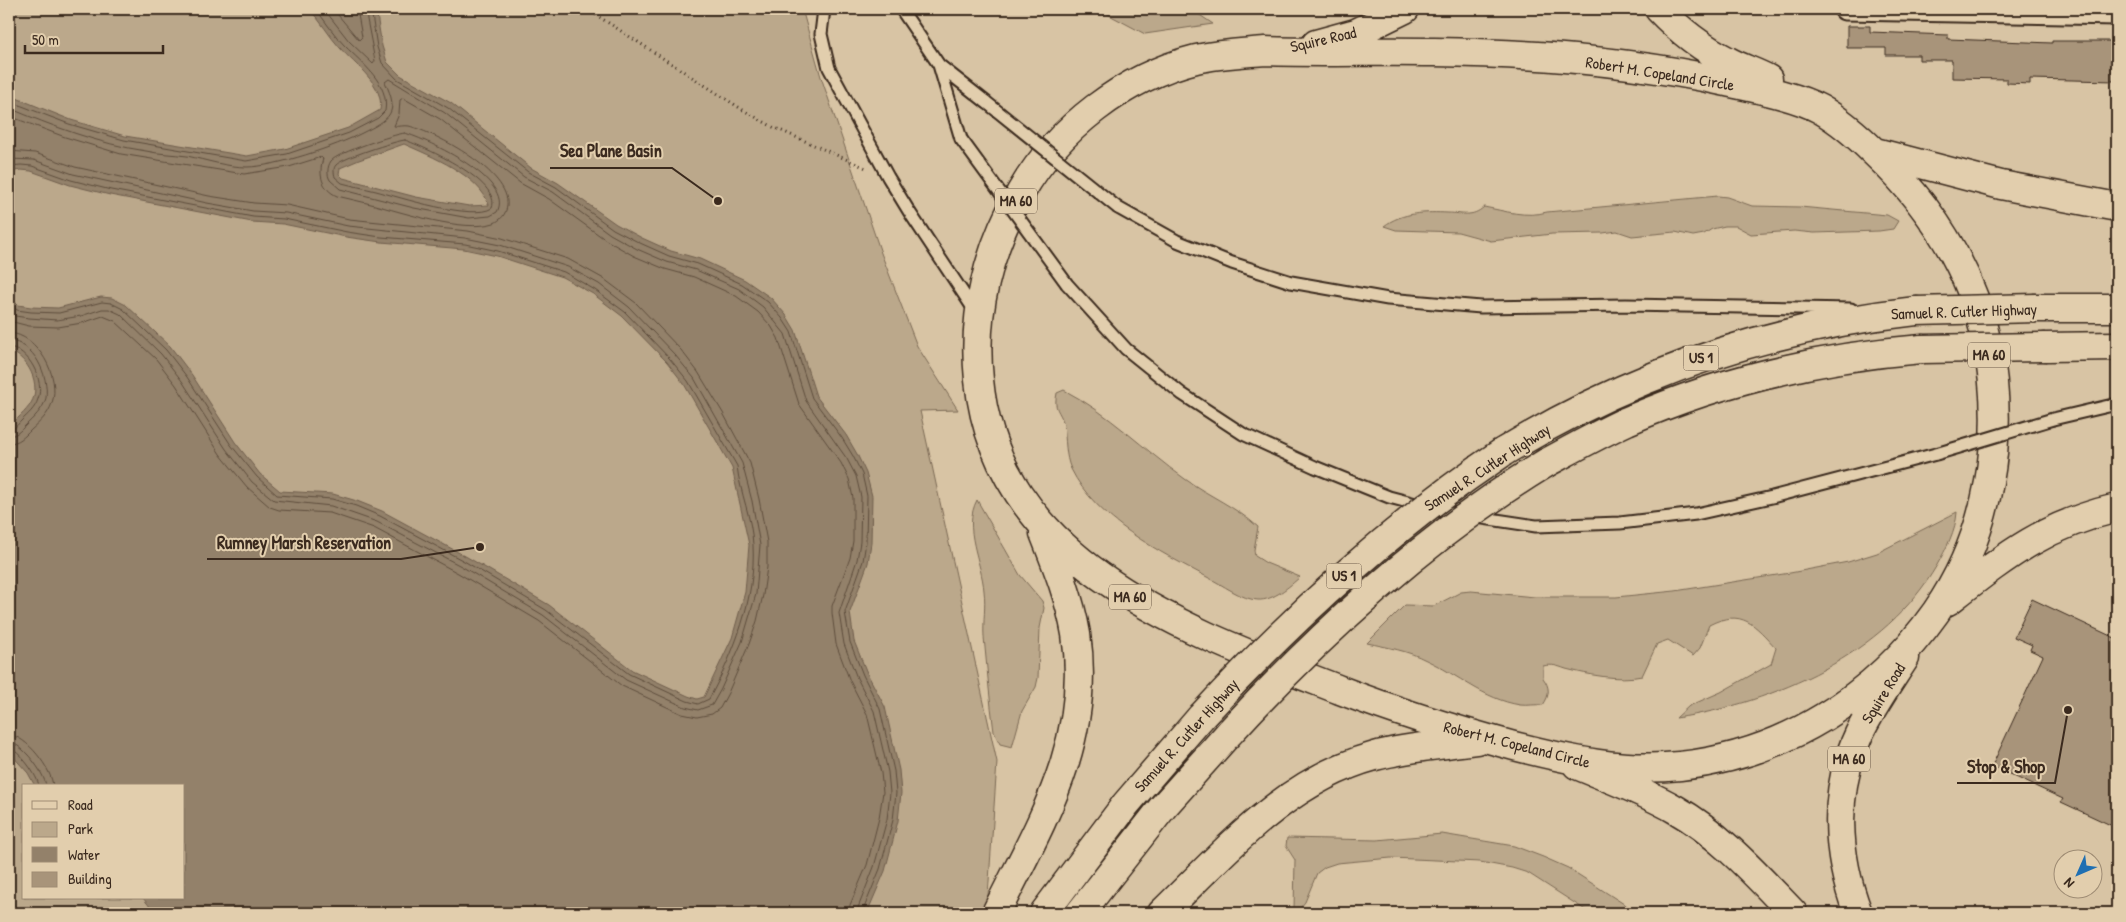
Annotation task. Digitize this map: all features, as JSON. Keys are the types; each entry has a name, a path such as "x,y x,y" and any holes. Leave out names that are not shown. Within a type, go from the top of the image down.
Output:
{"main road":[{"name":"Squire Road","path":"1265,51 1308,46 1338,39 1381,22 1405,9"},
{"name":"MA 60","path":"1659,9 1680,30 1707,49 1815,105"},
{"name":"Robert M. Copeland Circle","path":"1265,51 1352,53 1460,52 1616,64 1692,74 1815,105 1846,127 1875,152 1904,182 1926,208 1955,255 1969,285 1981,319 1991,369 1995,440 1985,502 1968,554 1932,617 1891,665 1849,702 1810,726 1769,744 1730,757 1675,766 1611,766 1557,757 1488,739 1360,698 1307,677 1182,624 1128,595 1098,576 1076,558 1040,523 1015,492 1009,480 986,421 980,395 978,370 979,317 988,268 995,246 1015,203 1036,168 1077,124 1119,93 1176,65 1208,57 1265,51"},
{"path":"1875,152 1963,176 2117,207"},
{"name":"Samuel R. Cutler Highway","path":"1044,913 1126,804 1201,717 1260,654 1363,559 1437,498 1503,452 1539,431 1611,394 1706,356 1842,320 1916,310 2117,308"},
{"name":"Samuel R. Cutler Highway","path":"1080,913 1158,814 1230,731 1299,660 1387,580 1472,512 1546,463 1626,422 1721,386 1786,369 1836,359 1922,349 2117,346"},
{"path":"1932,617 2007,556 2035,538 2079,518 2117,508"},
{"path":"996,913 1050,802 1063,770 1072,737 1077,703 1078,660 1071,612 1060,574 1040,523"},
{"name":"Squire Road","path":"1858,913 1845,870 1840,840 1840,800 1845,773 1867,717 1932,617"},
{"path":"1162,913 1248,829 1278,804 1308,784 1342,768 1375,756 1488,739"},
{"name":"MA 60","path":"1557,757 1656,798 1692,820 1725,846 1793,913"}],"street":[{"path":"1845,9 2117,14"}],"lane":[{"path":"824,9 821,34 830,68 888,177 979,317"},
{"path":"901,9 939,65 961,139 1067,284 1126,349 1182,394 1243,434 1314,467 1389,497 1450,513 1536,526 1620,523 1696,514 1772,497 1936,454 2053,419 2117,404"},
{"path":"939,65 1118,208 1177,241 1232,263 1291,282 1388,299 1481,307 1626,305 1916,310"}],"path":[{"path":"587,9 743,110 773,127 888,177"}],"green space":[{"path":"9,9 802,9 821,77 881,253 917,346 958,410 920,411 997,762 988,896 981,913 9,913"},
{"path":"1098,9 1191,9 1213,24 1145,34"},
{"path":"1718,196 1727,197 1752,206 1800,207 1887,215 1898,221 1893,229 1879,231 1814,233 1794,231 1751,234 1736,226 1725,226 1693,236 1675,232 1632,236 1617,231 1552,234 1491,241 1458,232 1396,230 1384,226 1406,215 1431,213 1471,214 1484,207 1515,213 1539,214"},
{"path":"1064,390 1081,399 1111,421 1185,479 1250,520 1258,527 1254,550 1255,556 1266,563 1300,577 1281,592 1264,600 1245,597 1169,557 1113,519 1096,504 1082,487 1069,464 1064,425 1056,403 1057,393"},
{"path":"977,500 1020,575 1042,601 1044,608 1040,628 1036,687 1022,711 1012,747 1000,744 994,732 984,637 985,602 983,580 974,545 971,522"},
{"path":"1957,512 1953,532 1947,546 1937,565 1915,597 1888,624 1858,649 1824,669 1788,686 1751,700 1713,711 1676,718 1689,706 1721,692 1771,664 1776,648 1754,626 1739,619 1720,620 1709,625 1700,648 1693,656 1668,640 1657,644 1642,676 1624,678 1604,677 1550,665 1543,666 1543,678 1548,691 1543,705 1523,705 1494,698 1419,657 1367,643 1405,605 1434,606 1461,592 1471,591 1535,597 1616,597 1675,591 1790,573 1848,562 1877,553"},
{"path":"1442,834 1514,846 1543,857 1568,868 1638,913 1590,913 1528,873 1512,868 1480,862 1391,858 1337,863 1325,867 1317,873 1305,902 1300,908 1294,909 1295,860 1286,846 1287,838 1377,840"}],"water":[{"path":"309,9 376,9 382,46 387,62 400,75 451,103 531,168 558,183 616,224 671,251 700,259 745,280 771,298 786,315 795,330 816,396 846,435 857,454 866,473 872,496 871,543 868,563 850,612 854,641 867,673 885,707 899,770 901,793 898,821 885,871 867,913 155,913 145,900 185,900 185,784 34,784 28,773 9,752 9,427 31,403 35,388 34,380 27,365 16,354 9,351 9,297 18,305 31,307 58,308 101,297 112,298 126,305 170,346 192,375 235,442 260,474 280,491 333,494 382,511 467,557 549,605 632,670 688,696 697,699 704,697 732,638 745,592 749,545 732,468 684,384 667,362 622,316 593,294 562,277 497,256 464,249 381,242 283,224 252,222 110,195 70,185 31,171 9,172 9,95 71,120 125,136 247,156 285,149 348,128 380,110 380,101 378,92 368,76 340,48","holes":["404,144 440,161 475,184 484,194 489,205 469,206 416,197 343,178 339,174 340,168"]}],"building":[{"path":"1847,26 1870,26 1870,32 1948,35 1948,39 2052,43 2052,41 2117,41 2115,81 2030,79 2030,84 2007,83 2007,79 1952,78 1952,60 1919,60 1919,55 1886,55 1886,48 1847,48"},
{"path":"2032,599 2117,639 2117,828 2061,802 2063,799 1992,766 2043,656 2030,650 2032,645 2014,637"}],"place":[{"name":"Sea Plane Basin","path":"718,201"},
{"name":"Rumney Marsh Reservation","path":"480,547"},
{"name":"Stop & Shop","path":"2068,710"}]}
